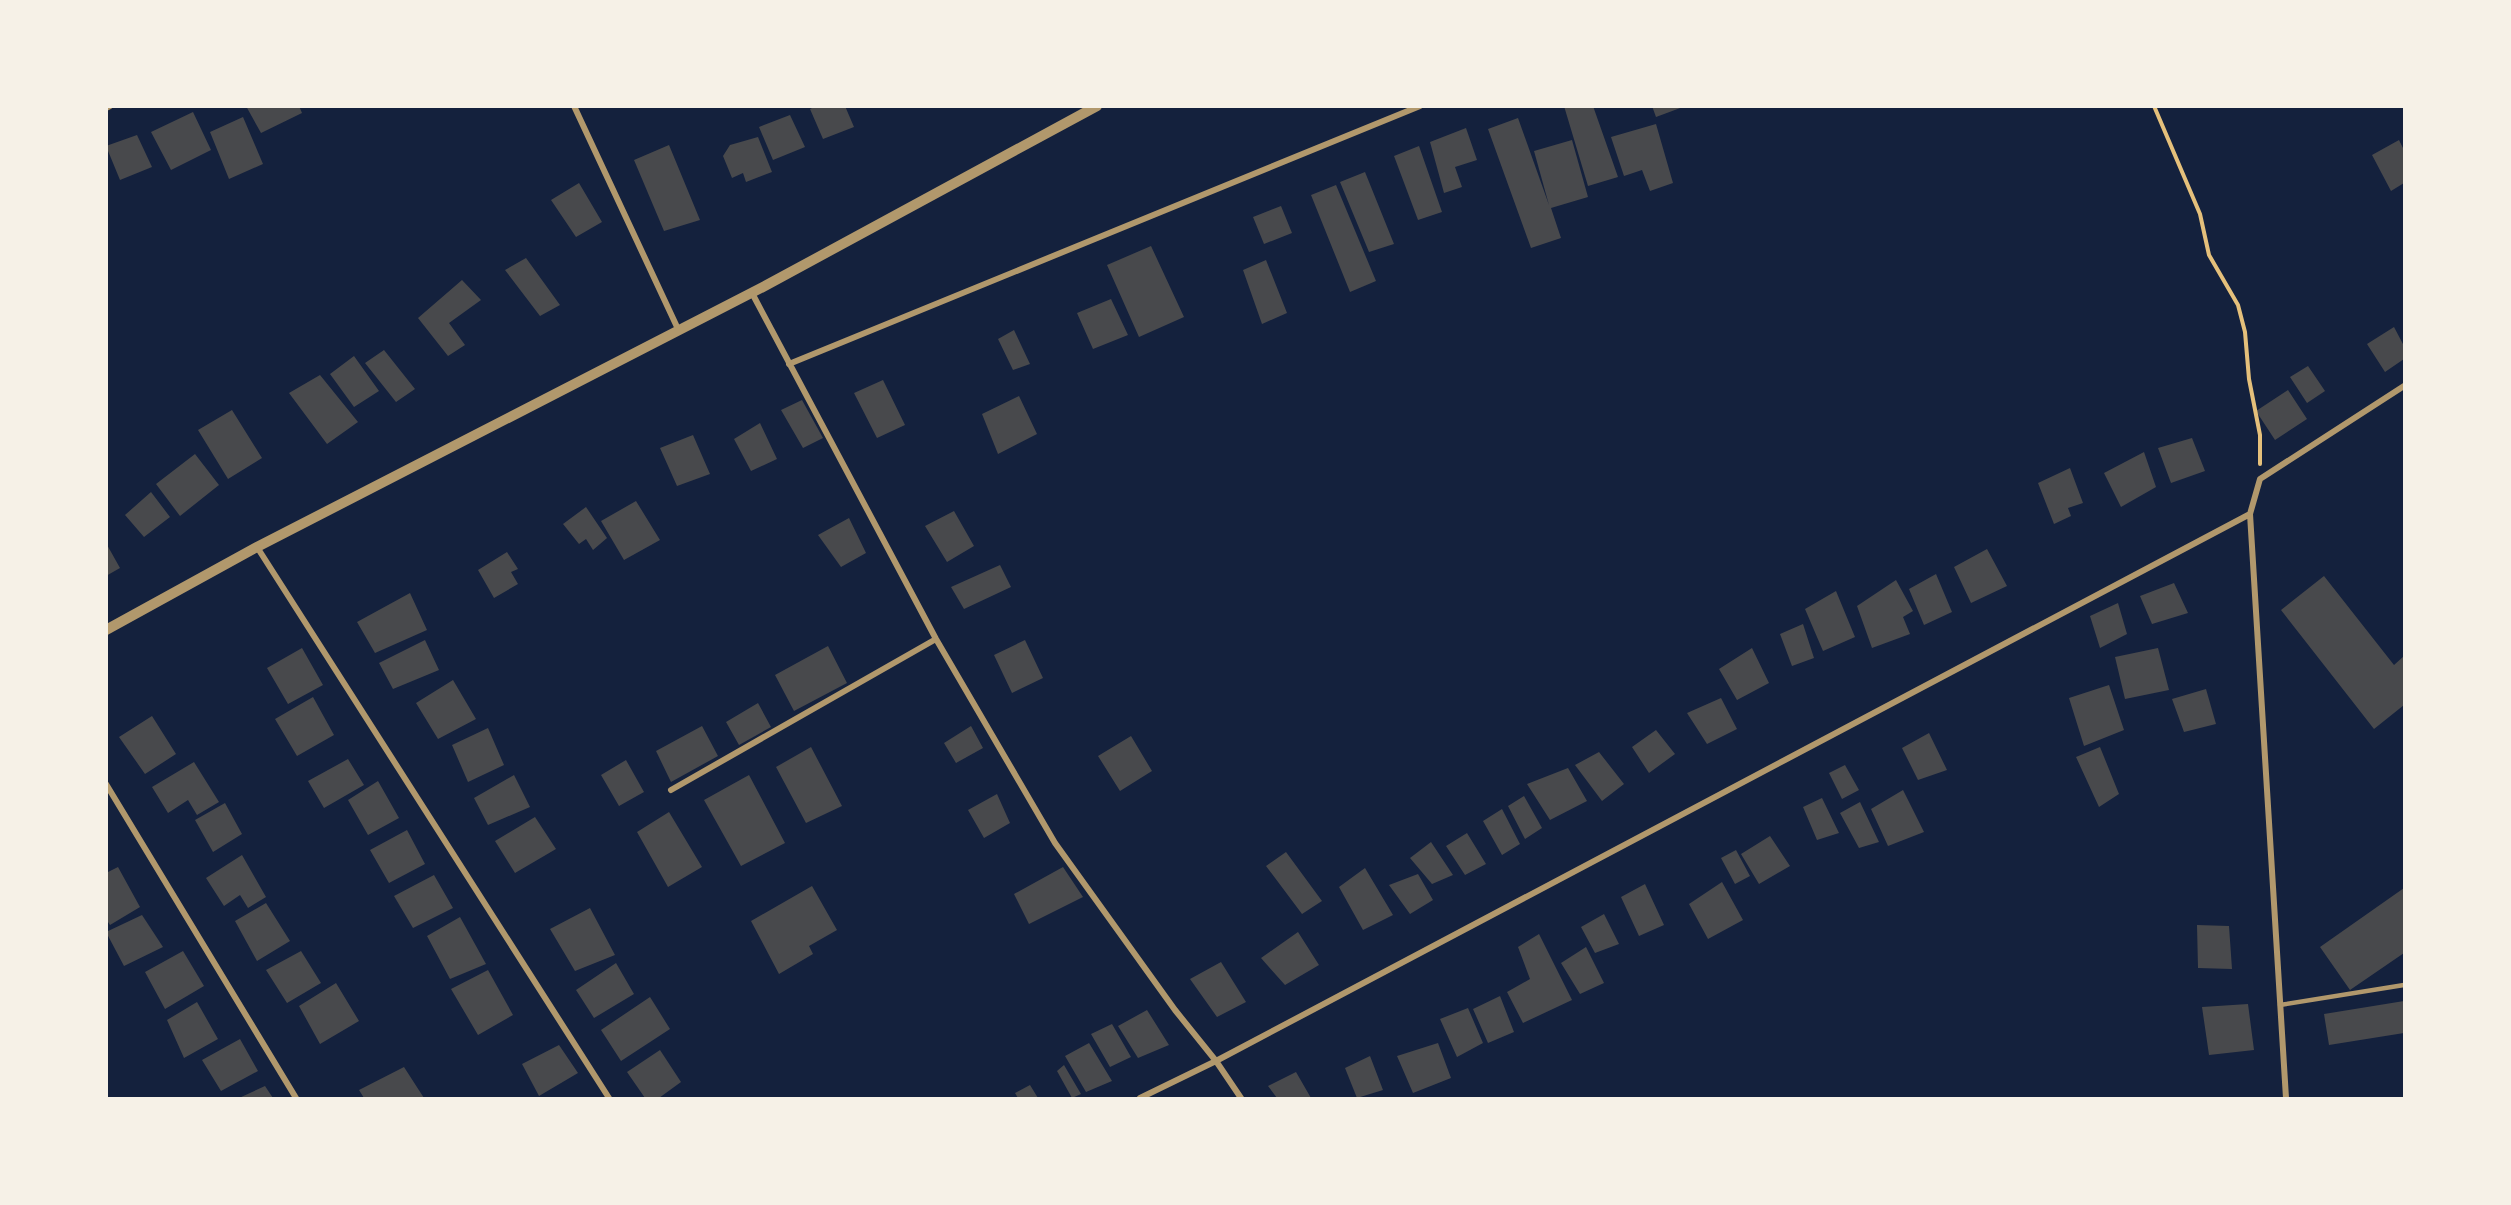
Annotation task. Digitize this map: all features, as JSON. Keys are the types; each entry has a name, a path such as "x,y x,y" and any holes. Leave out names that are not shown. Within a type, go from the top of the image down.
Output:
{"street":[{"path":"574,106 678,329"},
{"path":"1097,106 750,294 936,639 1054,843 1241,1098"},
{"path":"789,364 1420,106"},
{"path":"106,630 257,547 763,287"},
{"path":"2286,1098 2250,514 2260,479 2404,386"},
{"path":"1140,1098 1216,1061 2250,514"},
{"path":"257,547 609,1098"},
{"path":"671,790 936,639"},
{"path":"106,784 296,1098"}],"lane":[{"path":"2280,1005 2404,985"}],"path":[{"path":"2154,106 2200,214 2209,255 2238,305 2260,435 2260,479"}],"building":[{"path":"246,106 299,106 302,113 261,133"},
{"path":"816,106 845,106 854,127 823,139 810,109"},
{"path":"1564,106 1593,106 1618,177 1588,186"},
{"path":"1652,106 1683,106 1683,107 1656,117"},
{"path":"193,112 211,150 171,170 151,132"},
{"path":"790,115 805,147 773,160 759,127"},
{"path":"243,117 263,164 229,179 210,132"},
{"path":"1518,118 1549,205 1534,151 1572,140 1588,197 1551,208 1561,238 1531,248 1488,129"},
{"path":"1656,124 1673,183 1650,191 1642,170 1624,176 1611,137"},
{"path":"1466,128 1477,160 1455,167 1462,187 1444,193 1430,142"},
{"path":"137,135 152,167 120,180 106,146"},
{"path":"758,137 772,172 746,182 743,173 732,178 723,156 730,145"},
{"path":"2399,140 2404,150 2404,183 2391,191 2372,155"},
{"path":"669,145 700,220 664,231 634,160"},
{"path":"1419,146 1442,212 1418,220 1394,156"},
{"path":"1365,172 1394,244 1369,252 1340,182"},
{"path":"579,183 602,222 576,237 551,200"},
{"path":"1336,185 1376,281 1350,292 1311,195"},
{"path":"1281,206 1292,233 1264,244 1253,217"},
{"path":"1151,246 1184,317 1139,337 1107,265"},
{"path":"526,258 560,305 540,316 505,270"},
{"path":"1266,260 1287,313 1262,324 1243,270"},
{"path":"462,280 481,300 449,323 465,345 448,356 418,318"},
{"path":"1111,299 1128,335 1093,349 1077,313"},
{"path":"2394,327 2404,346 2404,359 2385,372 2367,344"},
{"path":"1014,330 1030,364 1013,370 998,339"},
{"path":"384,350 415,389 396,402 365,363"},
{"path":"354,356 379,391 354,407 330,374"},
{"path":"2308,366 2325,391 2307,403 2290,377"},
{"path":"320,375 358,422 327,444 289,393"},
{"path":"883,380 905,425 877,438 854,393"},
{"path":"2288,390 2307,419 2275,440 2256,411"},
{"path":"1019,396 1037,434 998,454 982,414"},
{"path":"802,400 823,438 803,448 781,410"},
{"path":"232,410 262,458 228,479 198,430"},
{"path":"760,423 777,459 751,471 734,439"},
{"path":"693,435 710,474 677,486 660,448"},
{"path":"2192,438 2205,471 2171,483 2158,448"},
{"path":"2144,452 2156,487 2121,507 2104,473"},
{"path":"195,454 219,485 180,516 156,484"},
{"path":"2070,468 2083,503 2068,508 2071,516 2054,524 2038,483"},
{"path":"151,492 170,517 144,537 125,515"},
{"path":"636,501 660,540 624,560 601,521"},
{"path":"586,507 607,538 593,550 586,539 579,544 563,524"},
{"path":"954,511 974,546 947,562 925,526"},
{"path":"849,518 866,553 841,567 818,535"},
{"path":"106,543 120,568 106,576"},
{"path":"1987,549 2007,586 1971,603 1954,567"},
{"path":"507,552 518,569 511,572 518,584 494,598 478,570"},
{"path":"1000,565 1011,587 964,609 951,587"},
{"path":"1936,574 1952,612 1924,625 1909,589"},
{"path":"2324,576 2394,665 2404,656 2404,705 2374,729 2281,610"},
{"path":"1896,580 1913,611 1903,617 1910,634 1872,648 1857,606"},
{"path":"2174,583 2188,613 2152,624 2140,596"},
{"path":"1836,591 1855,637 1823,651 1805,609"},
{"path":"410,593 427,630 375,653 357,622"},
{"path":"2118,603 2127,634 2100,648 2090,616"},
{"path":"1803,624 1814,658 1792,666 1780,634"},
{"path":"425,640 439,670 393,689 379,663"},
{"path":"1025,640 1043,678 1012,693 994,655"},
{"path":"828,646 847,683 794,711 775,675"},
{"path":"302,648 323,685 288,704 267,668"},
{"path":"1752,648 1769,683 1737,700 1719,669"},
{"path":"2158,648 2169,690 2125,699 2115,657"},
{"path":"453,680 476,719 438,739 416,703"},
{"path":"2109,685 2124,730 2084,746 2069,698"},
{"path":"2206,689 2216,724 2184,732 2172,699"},
{"path":"313,697 334,735 297,756 275,719"},
{"path":"1721,698 1737,729 1707,744 1687,713"},
{"path":"758,703 771,727 739,745 726,722"},
{"path":"152,716 176,754 145,774 119,737"},
{"path":"702,726 718,756 671,782 656,751"},
{"path":"971,726 983,748 956,763 944,743"},
{"path":"488,728 504,765 468,782 452,745"},
{"path":"1656,730 1675,754 1649,773 1632,747"},
{"path":"1929,733 1947,770 1918,780 1902,748"},
{"path":"1131,736 1152,771 1120,791 1098,756"},
{"path":"811,747 842,806 806,823 776,767"},
{"path":"2100,747 2119,794 2099,807 2076,757"},
{"path":"1599,752 1624,784 1602,801 1575,765"},
{"path":"348,759 364,785 324,808 308,781"},
{"path":"626,760 644,792 619,806 601,775"},
{"path":"194,762 219,802 197,815 188,800 168,813 152,787"},
{"path":"1845,765 1859,790 1842,799 1829,773"},
{"path":"1568,768 1587,801 1550,820 1527,784"},
{"path":"514,775 530,807 488,825 474,798"},
{"path":"749,775 785,843 741,866 704,800"},
{"path":"378,781 399,818 368,835 348,800"},
{"path":"1903,790 1924,832 1888,846 1871,809"},
{"path":"997,794 1010,823 984,838 968,810"},
{"path":"1524,796 1542,828 1525,839 1508,806"},
{"path":"1822,798 1839,833 1817,840 1803,807"},
{"path":"1860,802 1879,842 1859,848 1840,813"},
{"path":"225,803 242,834 213,852 195,820"},
{"path":"1502,809 1520,844 1502,855 1483,821"},
{"path":"669,812 702,867 668,887 637,832"},
{"path":"535,817 556,849 515,873 495,841"},
{"path":"407,830 425,864 389,883 370,850"},
{"path":"1467,833 1486,864 1465,875 1446,846"},
{"path":"1770,836 1790,866 1759,884 1741,854"},
{"path":"1431,842 1453,875 1432,884 1410,858"},
{"path":"1736,850 1750,876 1735,884 1721,858"},
{"path":"1286,852 1322,901 1302,914 1266,866"},
{"path":"242,855 266,897 248,908 240,895 224,906 206,878"},
{"path":"118,867 140,907 110,925 106,919 106,873"},
{"path":"1063,867 1083,897 1029,924 1014,894"},
{"path":"1365,868 1393,915 1363,930 1339,887"},
{"path":"1418,874 1433,900 1410,914 1389,885"},
{"path":"434,875 453,908 413,928 394,896"},
{"path":"1722,882 1743,920 1708,939 1689,904"},
{"path":"1645,884 1664,925 1639,936 1621,897"},
{"path":"812,886 837,930 809,946 813,954 779,974 751,921"},
{"path":"2404,888 2404,953 2350,990 2320,947"},
{"path":"266,903 290,941 257,961 235,921"},
{"path":"590,908 615,955 575,971 550,929"},
{"path":"1604,914 1619,944 1595,953 1581,927"},
{"path":"142,915 163,947 124,966 106,932"},
{"path":"460,917 486,964 450,979 427,936"},
{"path":"2197,925 2229,926 2232,969 2198,968"},
{"path":"1298,932 1319,965 1285,985 1261,958"},
{"path":"1539,934 1572,1000 1523,1023 1507,992 1530,979 1518,947"},
{"path":"1586,947 1604,983 1580,994 1561,963"},
{"path":"183,951 204,986 165,1009 145,972"},
{"path":"301,951 321,983 287,1003 266,970"},
{"path":"1221,962 1246,1002 1217,1017 1190,979"},
{"path":"616,963 634,994 594,1018 576,990"},
{"path":"488,970 513,1015 478,1035 451,989"},
{"path":"336,983 359,1021 320,1044 299,1006"},
{"path":"1500,996 1514,1032 1488,1043 1473,1009"},
{"path":"650,997 670,1029 621,1061 601,1030"},
{"path":"2404,1001 2404,1033 2329,1045 2324,1014"},
{"path":"197,1002 218,1039 184,1058 167,1020"},
{"path":"2248,1004 2254,1050 2209,1055 2202,1007"},
{"path":"1468,1008 1483,1043 1457,1057 1440,1019"},
{"path":"1147,1010 1169,1045 1138,1058 1118,1026"},
{"path":"1112,1024 1131,1057 1110,1067 1091,1034"},
{"path":"240,1039 258,1071 221,1091 202,1060"},
{"path":"1089,1043 1112,1081 1086,1092 1065,1056"},
{"path":"1438,1043 1451,1078 1413,1093 1397,1056"},
{"path":"559,1045 578,1073 539,1096 522,1064"},
{"path":"660,1050 681,1082 659,1098 645,1098 627,1072"},
{"path":"1370,1056 1383,1090 1357,1098 1345,1068"},
{"path":"1064,1065 1081,1094 1072,1098 1057,1071"},
{"path":"404,1067 424,1098 364,1098 359,1090"},
{"path":"1296,1072 1311,1098 1277,1098 1268,1086"},
{"path":"1030,1085 1038,1098 1018,1098 1015,1093"},
{"path":"265,1086 273,1098 239,1098"}]}
